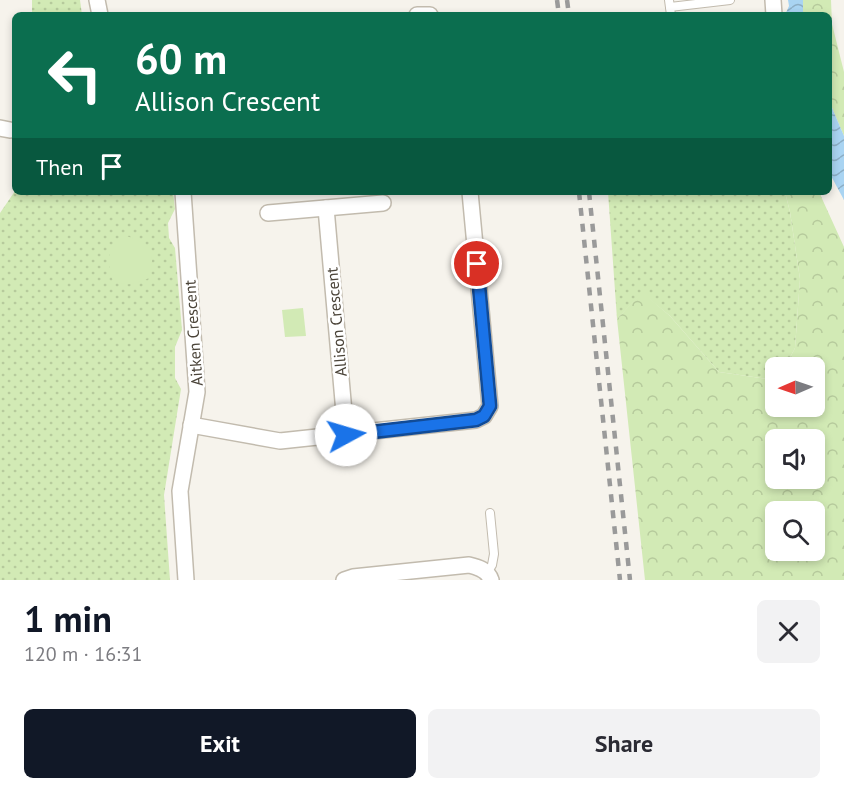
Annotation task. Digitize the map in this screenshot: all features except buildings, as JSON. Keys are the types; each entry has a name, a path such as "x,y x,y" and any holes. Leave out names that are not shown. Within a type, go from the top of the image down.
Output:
{"street":[{"name":"Aitken Crescent","path":"183,195 197,392 180,491 186,580"},
{"path":"191,425 280,441 476,420 484,416 490,406 470,195"},
{"path":"268,213 383,203"},
{"name":"Allison Crescent","path":"326,208 346,435"},
{"path":"344,580 353,577 469,565 480,567 489,577"}],"lane":[{"path":"670,7 730,0"},
{"path":"489,577 494,554 490,513"}],"green space":[{"path":"32,0 80,0 82,12 32,12"},
{"path":"803,0 831,0 832,12 803,12"},
{"path":"832,24 844,72 844,136 832,108"},
{"path":"12,195 173,195 175,209 168,223 169,238 175,248 182,330 175,347 175,378 181,389 164,495 170,580 0,580 0,213"},
{"path":"608,195 786,195 800,279 795,348 790,357 765,357 765,379 719,372 670,316 642,293 617,319"},
{"path":"786,195 820,195 844,247 844,580 645,580 617,319 642,292 670,316 719,372 765,379 765,417 825,417 825,357 790,357 795,348 800,279"},
{"path":"126,236 142,242 150,250 152,256 149,278 131,284 113,281 110,273 110,248"},
{"path":"303,308 306,336 285,337 282,310"}],"water":[{"path":"788,0 803,0 803,12 786,12 789,6"},
{"path":"832,108 844,136 844,200 832,178"}],"railway":[{"path":"557,0 559,12"},
{"path":"567,0 569,12"},
{"path":"579,195 620,580"},
{"path":"589,195 630,580"}],"route":[{"path":"346,435 476,420 484,416 490,406 477,264"}]}
